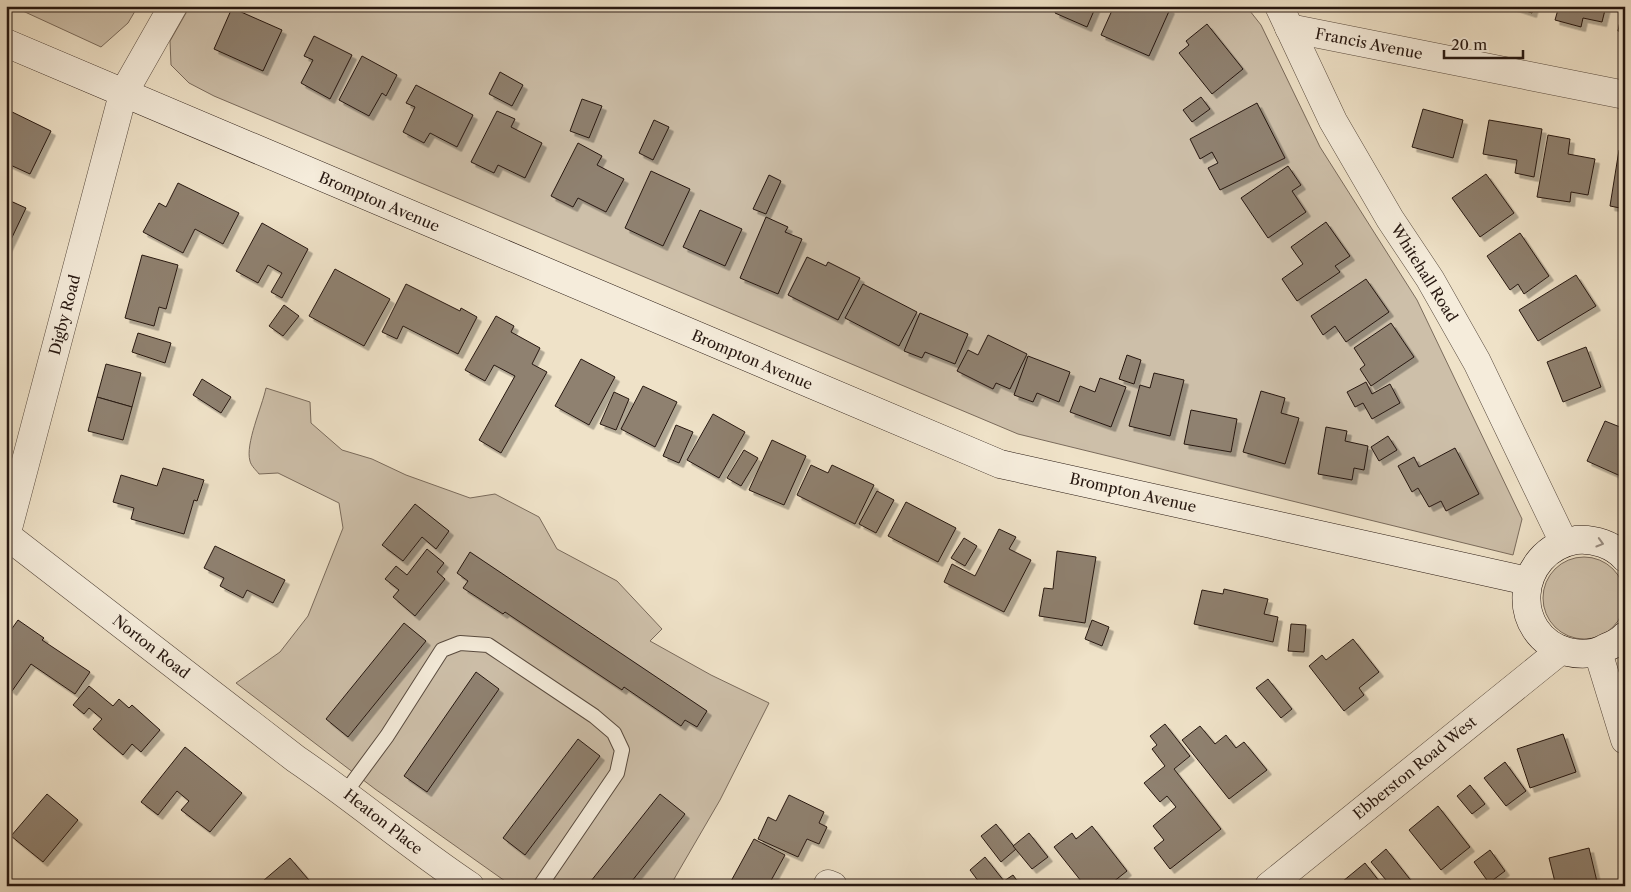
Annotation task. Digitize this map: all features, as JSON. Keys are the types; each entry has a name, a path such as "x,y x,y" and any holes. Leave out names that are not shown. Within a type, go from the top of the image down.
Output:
{"street":[{"name":"Digby Road","path":"6,536 123,94 173,6"},
{"name":"Francis Avenue","path":"1284,17 1625,95"},
{"name":"Whitehall Road","path":"1284,17 1333,120 1390,219 1430,279 1477,362 1564,543"},
{"name":"Brompton Avenue","path":"6,43 1000,464 1528,581"},
{"name":"Norton Road","path":"6,536 296,759"},
{"path":"1625,558 1608,545 1594,541 1579,540 1564,543 1542,557 1533,569 1528,581 1526,598 1530,618 1544,639 1561,650 1576,654 1598,652 1625,636"},
{"name":"Ebberston Road West","path":"1269,886 1561,650"},
{"path":"1598,652 1625,740"},
{"name":"Heaton Place","path":"296,759 345,793 431,860 470,886"}],"lane":[{"path":"345,793 386,736 442,650 460,643 488,645 594,716 614,733 622,750 618,773 540,886"}],"shaded area":[{"path":"12,6 138,6 128,23 101,47"},
{"path":"190,6 1246,6 1261,25 1320,147 1417,300 1522,519 1513,555 1018,434 214,96 189,83 171,65 170,41"},
{"path":"266,388 310,402 311,423 342,450 372,459 406,475 470,498 495,494 539,517 557,549 617,581 662,629 650,641 711,675 769,703 720,800 670,886 512,886 375,789 236,683 280,652 308,616 343,528 339,503 278,473 259,474 252,465 249,454 250,445"},
{"path":"1584,557 1600,560 1613,569 1622,582 1625,598 1622,614 1613,627 1600,636 1584,639 1568,636 1555,627 1546,614 1543,598 1546,582 1555,569 1568,560"}],"building":[{"path":"1057,6 1096,6 1087,27 1055,13"},
{"path":"1114,6 1163,6 1170,9 1149,56 1101,35"},
{"path":"1511,6 1534,6 1532,13"},
{"path":"1559,6 1606,6 1602,22 1583,18 1581,27 1555,20"},
{"path":"1623,6 1625,6 1625,32 1618,31"},
{"path":"232,8 282,30 263,71 214,49"},
{"path":"1207,24 1243,69 1212,94 1179,53 1189,45 1186,41"},
{"path":"314,36 352,55 330,99 301,83 313,60 304,56"},
{"path":"362,56 397,75 386,96 382,93 369,116 339,100"},
{"path":"500,72 523,85 512,106 489,94"},
{"path":"416,85 473,115 457,147 430,133 424,143 403,132 415,107 406,103"},
{"path":"1201,97 1210,109 1192,122 1183,110"},
{"path":"582,99 602,106 589,138 570,131"},
{"path":"1257,103 1285,158 1220,190 1208,168 1218,163 1212,152 1200,159 1190,139"},
{"path":"6,109 51,131 30,174 6,163"},
{"path":"1423,109 1463,120 1453,158 1412,147"},
{"path":"497,111 515,119 511,127 542,143 525,178 498,165 494,173 471,162"},
{"path":"654,120 669,127 653,160 639,153"},
{"path":"1489,120 1542,129 1534,177 1515,173 1517,160 1483,154"},
{"path":"1548,135 1570,139 1568,154 1595,159 1588,195 1571,192 1570,202 1537,197"},
{"path":"578,143 602,156 597,165 624,179 606,212 578,198 573,207 551,196"},
{"path":"1619,150 1625,151 1625,209 1610,206"},
{"path":"1288,166 1301,185 1292,191 1306,212 1268,238 1241,198"},
{"path":"651,171 690,189 663,246 625,228"},
{"path":"1486,174 1514,213 1480,237 1452,198"},
{"path":"769,175 781,181 766,214 753,209"},
{"path":"178,183 239,213 223,244 195,229 183,253 143,232 159,203 166,207"},
{"path":"6,199 26,208 6,250"},
{"path":"700,210 742,229 725,266 683,247"},
{"path":"766,217 788,227 785,232 802,239 778,294 740,278"},
{"path":"1326,222 1350,256 1335,266 1340,272 1297,301 1282,279 1303,264 1291,247"},
{"path":"262,223 308,249 282,298 271,292 282,273 268,265 258,283 236,271"},
{"path":"1520,233 1549,276 1524,294 1518,284 1510,290 1487,256"},
{"path":"142,255 178,265 166,309 159,307 154,326 125,318"},
{"path":"807,257 826,266 828,262 860,278 838,320 788,295"},
{"path":"335,269 390,299 364,346 309,316"},
{"path":"1576,275 1596,306 1538,341 1519,310"},
{"path":"1366,279 1389,312 1346,342 1335,326 1323,335 1311,316"},
{"path":"406,284 460,311 461,308 477,317 458,354 403,326 397,339 382,332"},
{"path":"863,284 917,312 899,346 845,318"},
{"path":"284,305 299,316 283,336 269,326"},
{"path":"920,313 968,334 955,364 925,352 922,358 904,351"},
{"path":"496,316 514,326 511,332 540,348 532,364 547,372 501,453 479,440 515,376 494,365 485,381 465,370"},
{"path":"1391,323 1414,357 1371,386 1360,369 1365,365 1354,348"},
{"path":"138,333 171,343 165,363 132,352"},
{"path":"988,335 1027,354 1010,389 996,383 993,389 957,371 968,350 978,355"},
{"path":"1586,347 1601,387 1563,402 1547,362"},
{"path":"1127,355 1141,360 1134,384 1119,379"},
{"path":"1028,356 1070,372 1059,402 1037,393 1033,402 1014,395"},
{"path":"581,359 615,377 589,425 555,406"},
{"path":"106,364 141,373 132,407 97,397"},
{"path":"1154,373 1184,380 1170,436 1129,426 1140,385 1150,388"},
{"path":"1100,378 1126,387 1111,427 1070,412 1080,386 1095,392"},
{"path":"202,379 231,397 221,413 193,395"},
{"path":"1366,382 1372,394 1390,384 1400,403 1372,419 1363,403 1355,407 1347,392"},
{"path":"643,386 677,402 655,447 621,429"},
{"path":"1261,391 1285,398 1281,413 1299,418 1285,464 1243,452"},
{"path":"614,392 629,399 616,430 600,424"},
{"path":"97,397 132,407 123,440 88,431"},
{"path":"1191,410 1237,419 1231,452 1184,444"},
{"path":"713,414 745,432 719,478 687,460"},
{"path":"1605,421 1625,429 1625,478 1587,461"},
{"path":"676,425 693,432 679,463 663,456"},
{"path":"1326,427 1347,431 1345,441 1368,446 1364,470 1354,468 1352,480 1318,474"},
{"path":"1388,436 1397,450 1379,461 1371,447"},
{"path":"772,440 806,456 784,505 749,490"},
{"path":"1455,448 1479,494 1446,511 1441,501 1429,507 1418,488 1412,492 1398,466 1414,457 1419,467"},
{"path":"744,450 758,458 741,486 727,478"},
{"path":"811,465 828,473 832,465 874,485 855,524 797,495"},
{"path":"163,468 204,480 197,501 194,500 184,534 131,519 134,508 113,502 121,475 157,486"},
{"path":"877,491 894,500 876,533 859,524"},
{"path":"906,502 956,528 938,562 888,536"},
{"path":"415,504 449,531 436,549 422,537 403,561 382,545"},
{"path":"999,529 1016,537 1009,549 1031,560 1004,612 944,582 952,564 975,576"},
{"path":"964,538 977,546 965,566 951,558"},
{"path":"215,546 285,580 273,603 247,590 243,598 220,586 224,578 204,568"},
{"path":"427,549 444,563 437,572 445,579 415,616 393,597 399,590 385,579 396,566 407,575"},
{"path":"1057,551 1096,557 1085,623 1039,616 1044,588 1053,589"},
{"path":"470,552 707,711 697,727 685,720 681,726 624,687 622,690 505,612 503,614 463,588 468,581 457,573"},
{"path":"1224,589 1268,599 1264,614 1278,617 1273,642 1194,624 1202,590 1223,594"},
{"path":"18,620 44,638 42,640 90,672 75,694 31,664 12,691 6,686 6,637"},
{"path":"1092,620 1109,627 1102,646 1085,639"},
{"path":"404,623 426,641 348,737 326,719"},
{"path":"1291,624 1306,625 1304,652 1288,651"},
{"path":"1353,639 1379,672 1359,688 1364,695 1344,711 1309,666 1322,655 1326,660"},
{"path":"476,672 499,689 427,792 404,776"},
{"path":"1268,679 1292,709 1281,718 1256,688"},
{"path":"89,686 113,706 119,699 129,708 132,705 160,730 141,752 132,744 123,755 93,729 102,719 89,708 84,714 73,705"},
{"path":"1165,724 1190,756 1174,769 1221,829 1170,869 1154,848 1164,840 1153,826 1176,807 1167,796 1160,802 1144,783 1165,766 1152,749 1157,745 1150,736"},
{"path":"1200,726 1215,744 1226,735 1236,748 1244,742 1267,770 1229,799 1182,740"},
{"path":"1563,734 1576,772 1530,788 1517,749"},
{"path":"578,739 600,756 525,855 503,838"},
{"path":"185,747 242,793 210,832 181,810 189,801 177,791 158,815 141,802"},
{"path":"1505,762 1526,791 1506,806 1484,778"},
{"path":"1470,785 1485,804 1472,814 1457,796"},
{"path":"47,794 78,820 43,862 11,836"},
{"path":"660,794 685,814 628,886 587,886"},
{"path":"789,795 824,812 819,823 827,827 819,844 807,839 798,857 758,839 768,817 776,821"},
{"path":"1438,806 1470,847 1441,870 1409,830"},
{"path":"996,824 1016,849 1001,862 981,836"},
{"path":"1092,826 1127,871 1108,886 1085,886 1054,847 1072,833 1076,839"},
{"path":"1029,833 1048,857 1032,869 1013,846"},
{"path":"754,839 785,855 768,886 735,886 730,883"},
{"path":"1589,848 1598,886 1556,886 1549,858"},
{"path":"1386,849 1413,883 1410,886 1391,886 1371,862"},
{"path":"1490,850 1505,871 1489,883 1474,862"},
{"path":"985,857 1004,881 1013,875 1021,886 974,886 979,882 970,870"},
{"path":"290,858 314,886 257,886"},
{"path":"1365,863 1383,886 1337,886"}]}
